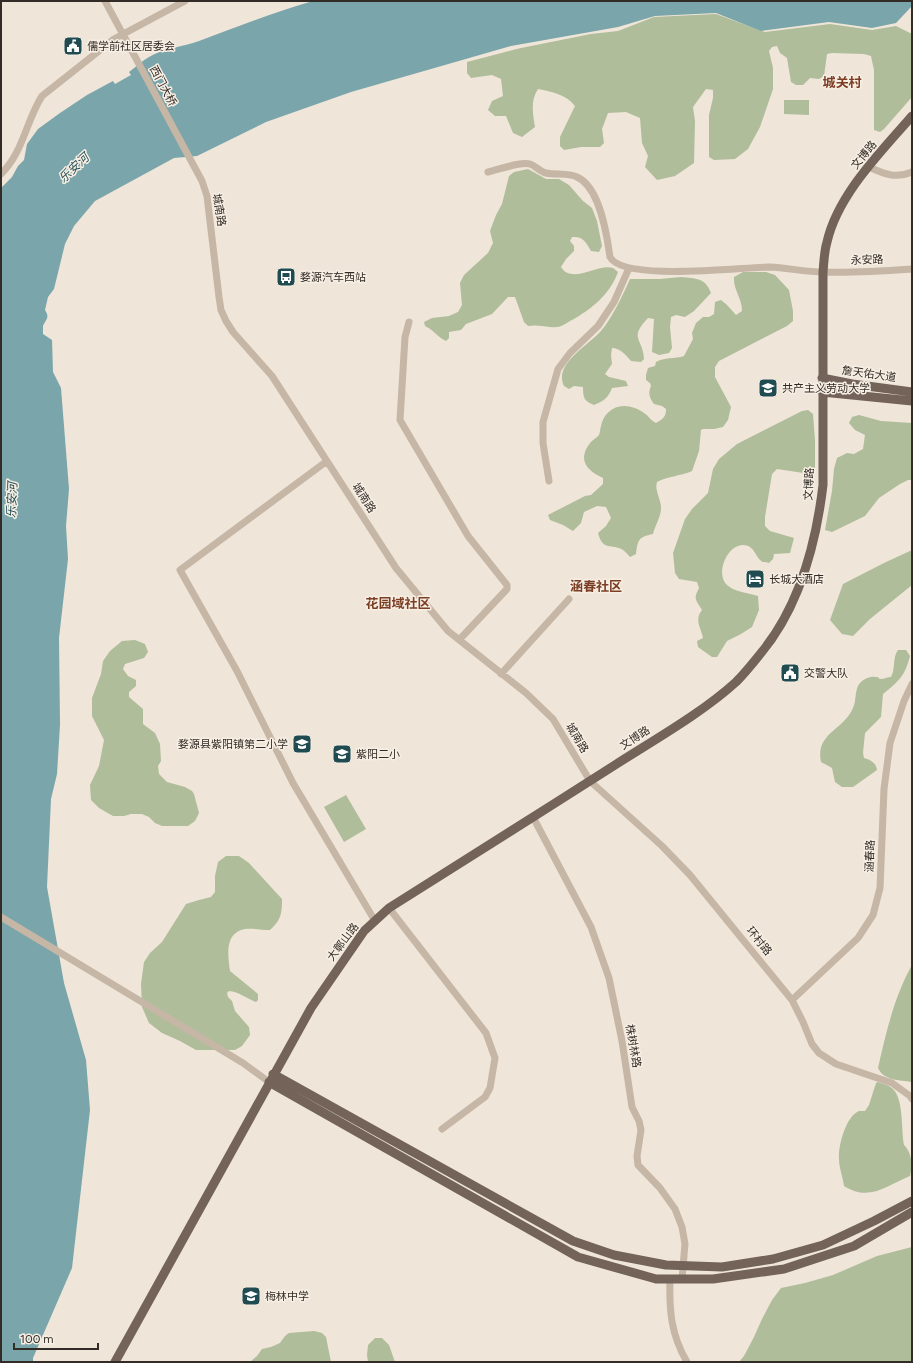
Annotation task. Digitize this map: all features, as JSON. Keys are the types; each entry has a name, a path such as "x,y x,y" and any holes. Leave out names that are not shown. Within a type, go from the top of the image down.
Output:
{"main road":[{"name":"文博路","path":"590,781 679,724 736,682 762,652 777,631 790,607 801,582 816,529 823,485 823,272 827,242 831,229 848,195 869,167 912,116"},
{"name":"詹天佑大道","path":"822,378 852,384 912,392"},
{"name":"詹天佑大道","path":"822,392 912,401"},
{"name":"大鄣山路","path":"115,1362 271,1078 315,1002 364,931 389,908 590,781"},
{"path":"271,1078 573,1241 614,1255 666,1266 722,1267 773,1259 824,1245 912,1201"},
{"path":"271,1078 578,1257 656,1279 713,1279 784,1269 854,1246 912,1212"}],"street":[{"name":"西门大桥","path":"105,1 202,181"},
{"path":"1,174 17,153 36,105 42,96 114,38 185,1"},
{"path":"488,172 522,164 530,164 545,173 577,177 586,183 596,199 606,227 610,257 612,261 629,268 614,302 598,326 570,353 558,369 543,422 543,442 549,481"},
{"path":"869,167 892,176 905,175 912,172"},
{"name":"城南路","path":"202,181 207,196 221,310 234,332 272,376 396,568 448,632 541,707 553,719 590,781"},
{"name":"永安路","path":"629,268 692,272 770,267 823,272 872,272 912,269"},
{"path":"409,322 405,337 400,420 468,536 507,585 507,589 459,640"},
{"path":"327,461 180,570 237,670 293,783 374,921"},
{"path":"501,674 569,599"},
{"name":"涵春路","path":"792,1000 858,938 873,915 880,888 884,789 890,743 904,700 912,684"},
{"name":"环村路","path":"590,781 662,846 686,870 729,921 792,1000 812,1044 819,1053 836,1064 892,1082 912,1099"},
{"name":"株树林路","path":"533,817 591,927 609,978 622,1041 632,1107 639,1121 641,1130 637,1156 638,1165 660,1188 675,1209 682,1227 685,1244 682,1279"},
{"path":"389,908 486,1033 495,1058 490,1088 485,1097 442,1129"},
{"path":"1,917 243,1063 271,1078"},
{"path":"670,1279 669,1304 673,1327 680,1351 687,1362"}],"green space":[{"path":"716,14 765,32 830,24 872,30 896,26 912,34 912,97 884,129 880,132 874,130 874,70 871,56 864,54 827,54 824,76 819,79 810,78 803,85 796,85 791,82 787,58 780,53 777,46 772,47 769,51 773,68 773,89 760,127 748,149 735,159 714,160 709,157 709,115 713,98 713,90 706,89 693,107 695,121 694,163 675,176 657,180 645,167 648,156 642,143 640,118 626,112 608,113 602,129 604,143 600,147 581,147 564,150 560,146 560,137 575,106 571,102 558,94 538,89 533,103 535,127 522,137 513,133 506,116 495,116 488,110 492,101 503,96 501,79 492,75 471,78 467,73 467,62 521,48 591,34 618,31 654,17"},
{"path":"784,100 809,100 809,115 784,114"},
{"path":"528,169 546,179 559,179 569,185 583,201 592,208 597,221 602,246 599,252 591,251 586,242 582,239 572,237 570,241 574,246 574,251 561,267 566,272 572,274 578,274 600,268 613,268 618,272 615,280 600,300 593,306 579,316 560,326 528,326 524,322 515,297 508,297 492,314 466,324 461,330 449,332 449,338 446,341 425,326 424,322 432,318 449,316 458,312 462,305 460,283 464,275 488,253 493,243 490,231 502,204 509,176 514,172"},
{"path":"743,272 766,272 775,275 789,290 793,311 793,321 787,326 719,361 715,367 715,377 731,407 728,420 723,427 701,430 699,451 692,471 657,482 656,489 661,510 653,534 644,536 638,542 636,554 630,557 619,548 605,545 600,539 598,533 606,526 611,518 606,507 597,506 584,512 581,523 573,531 550,520 548,515 585,496 591,495 603,484 603,478 588,468 584,460 584,455 590,443 599,435 604,418 612,409 620,406 632,407 646,414 656,423 664,418 666,409 662,406 654,404 650,397 649,393 651,386 646,380 648,368 655,366 656,362 659,360 684,356 693,339 692,333 696,323 703,317 709,317 714,314 715,302 721,300 736,315 742,311 734,277"},
{"path":"681,277 703,281 711,293 694,311 685,317 676,315 671,317 670,327 672,348 669,353 659,355 652,352 654,319 648,318 639,330 638,335 644,359 641,362 631,361 625,354 615,348 612,348 612,364 605,374 609,377 626,381 628,386 612,388 605,399 594,405 585,399 583,387 574,386 569,389 564,386 562,378 563,370 574,356 605,326 617,306 630,279"},
{"path":"808,410 813,414 815,474 777,469 772,474 765,517 765,526 770,531 794,538 790,553 774,554 773,559 769,563 763,562 750,547 743,545 737,546 728,555 724,561 722,574 724,580 727,585 734,589 758,596 759,610 752,627 727,641 717,657 712,657 698,647 697,641 703,638 698,621 698,617 702,610 696,597 699,588 697,582 679,579 675,573 673,553 685,519 692,509 708,493 713,469 719,459 737,444 802,411"},
{"path":"859,415 881,421 912,423 912,480 908,480 900,484 879,498 865,516 832,532 825,530 832,491 834,469 837,458 847,453 854,454 863,449 865,435 855,430 849,423 852,417"},
{"path":"912,550 912,585 870,619 853,636 842,634 830,620 843,584"},
{"path":"135,640 145,644 148,652 144,658 125,664 123,669 128,676 136,680 136,686 129,692 129,697 143,709 143,724 155,733 160,744 161,761 158,766 159,774 167,782 185,787 194,794 199,813 195,821 188,826 162,826 142,814 113,816 99,808 91,800 90,785 99,766 104,740 92,716 92,698 101,674 103,661 110,651 122,641"},
{"path":"898,650 906,650 910,656 906,669 901,678 883,694 881,717 865,733 864,758 873,762 876,765 877,770 853,787 842,787 835,782 832,768 821,762 820,752 822,744 831,732 849,715 854,705 857,687 861,682 872,677 878,677 881,679 891,677 895,656"},
{"path":"346,795 366,829 344,842 324,807"},
{"path":"226,856 239,856 249,863 282,899 282,909 279,920 270,930 245,929 238,931 230,940 228,952 230,971 258,994 258,1000 256,1002 236,993 229,991 227,993 228,997 232,1001 235,1011 249,1027 250,1035 242,1046 235,1050 196,1050 162,1033 149,1023 142,1007 141,984 144,962 150,953 162,942 186,904 211,897 215,892 215,876 218,862"},
{"path":"912,965 912,1082 888,1078 878,1068 895,1002"},
{"path":"878,1082 893,1089 897,1094 901,1108 904,1145 909,1152 912,1163 911,1172 910,1176 885,1188 870,1193 861,1193 844,1186 839,1162 841,1139 850,1119 854,1114 859,1111 865,1111 869,1105 876,1083"},
{"path":"912,1247 912,1362 739,1362 744,1356 772,1300 781,1288 833,1275 877,1256"},
{"path":"314,1331 322,1333 326,1337 331,1362 250,1362 262,1349 280,1343 289,1333"},
{"path":"375,1338 382,1338 389,1345 395,1362 368,1362 368,1345"}],"water":[{"name":"乐安河","path":"313,1 912,1 912,6 896,23 872,28 829,22 761,31 716,13 655,16 618,27 511,46 351,92 266,122 197,156 174,158 95,201 74,226 65,244 54,289 48,297 45,310 47,317 43,326 43,334 52,340 53,372 61,388 69,489 66,526 68,559 59,638 60,725 57,774 51,799 47,887 64,983 86,1060 90,1110 72,1268 33,1358 33,1362 1,1362 1,188 12,177 18,166 24,160 27,144 38,129 87,95 113,81 115,84 131,75 129,72 149,57"}],"place":[{"name":"儒学前社区居委会","path":"73,46"},
{"name":"婺源汽车西站","path":"286,277"},
{"name":"共产主义劳动大学","path":"768,388"},
{"name":"长城大酒店","path":"755,579"},
{"name":"交警大队","path":"790,673"},
{"name":"婺源县紫阳镇第二小学","path":"302,744"},
{"name":"紫阳二小","path":"342,754"},
{"name":"梅林中学","path":"251,1296"}],"district":[{"name":"城关村","path":"842,82"},
{"name":"涵春社区","path":"596,586"},
{"name":"花园域社区","path":"398,603"}]}
